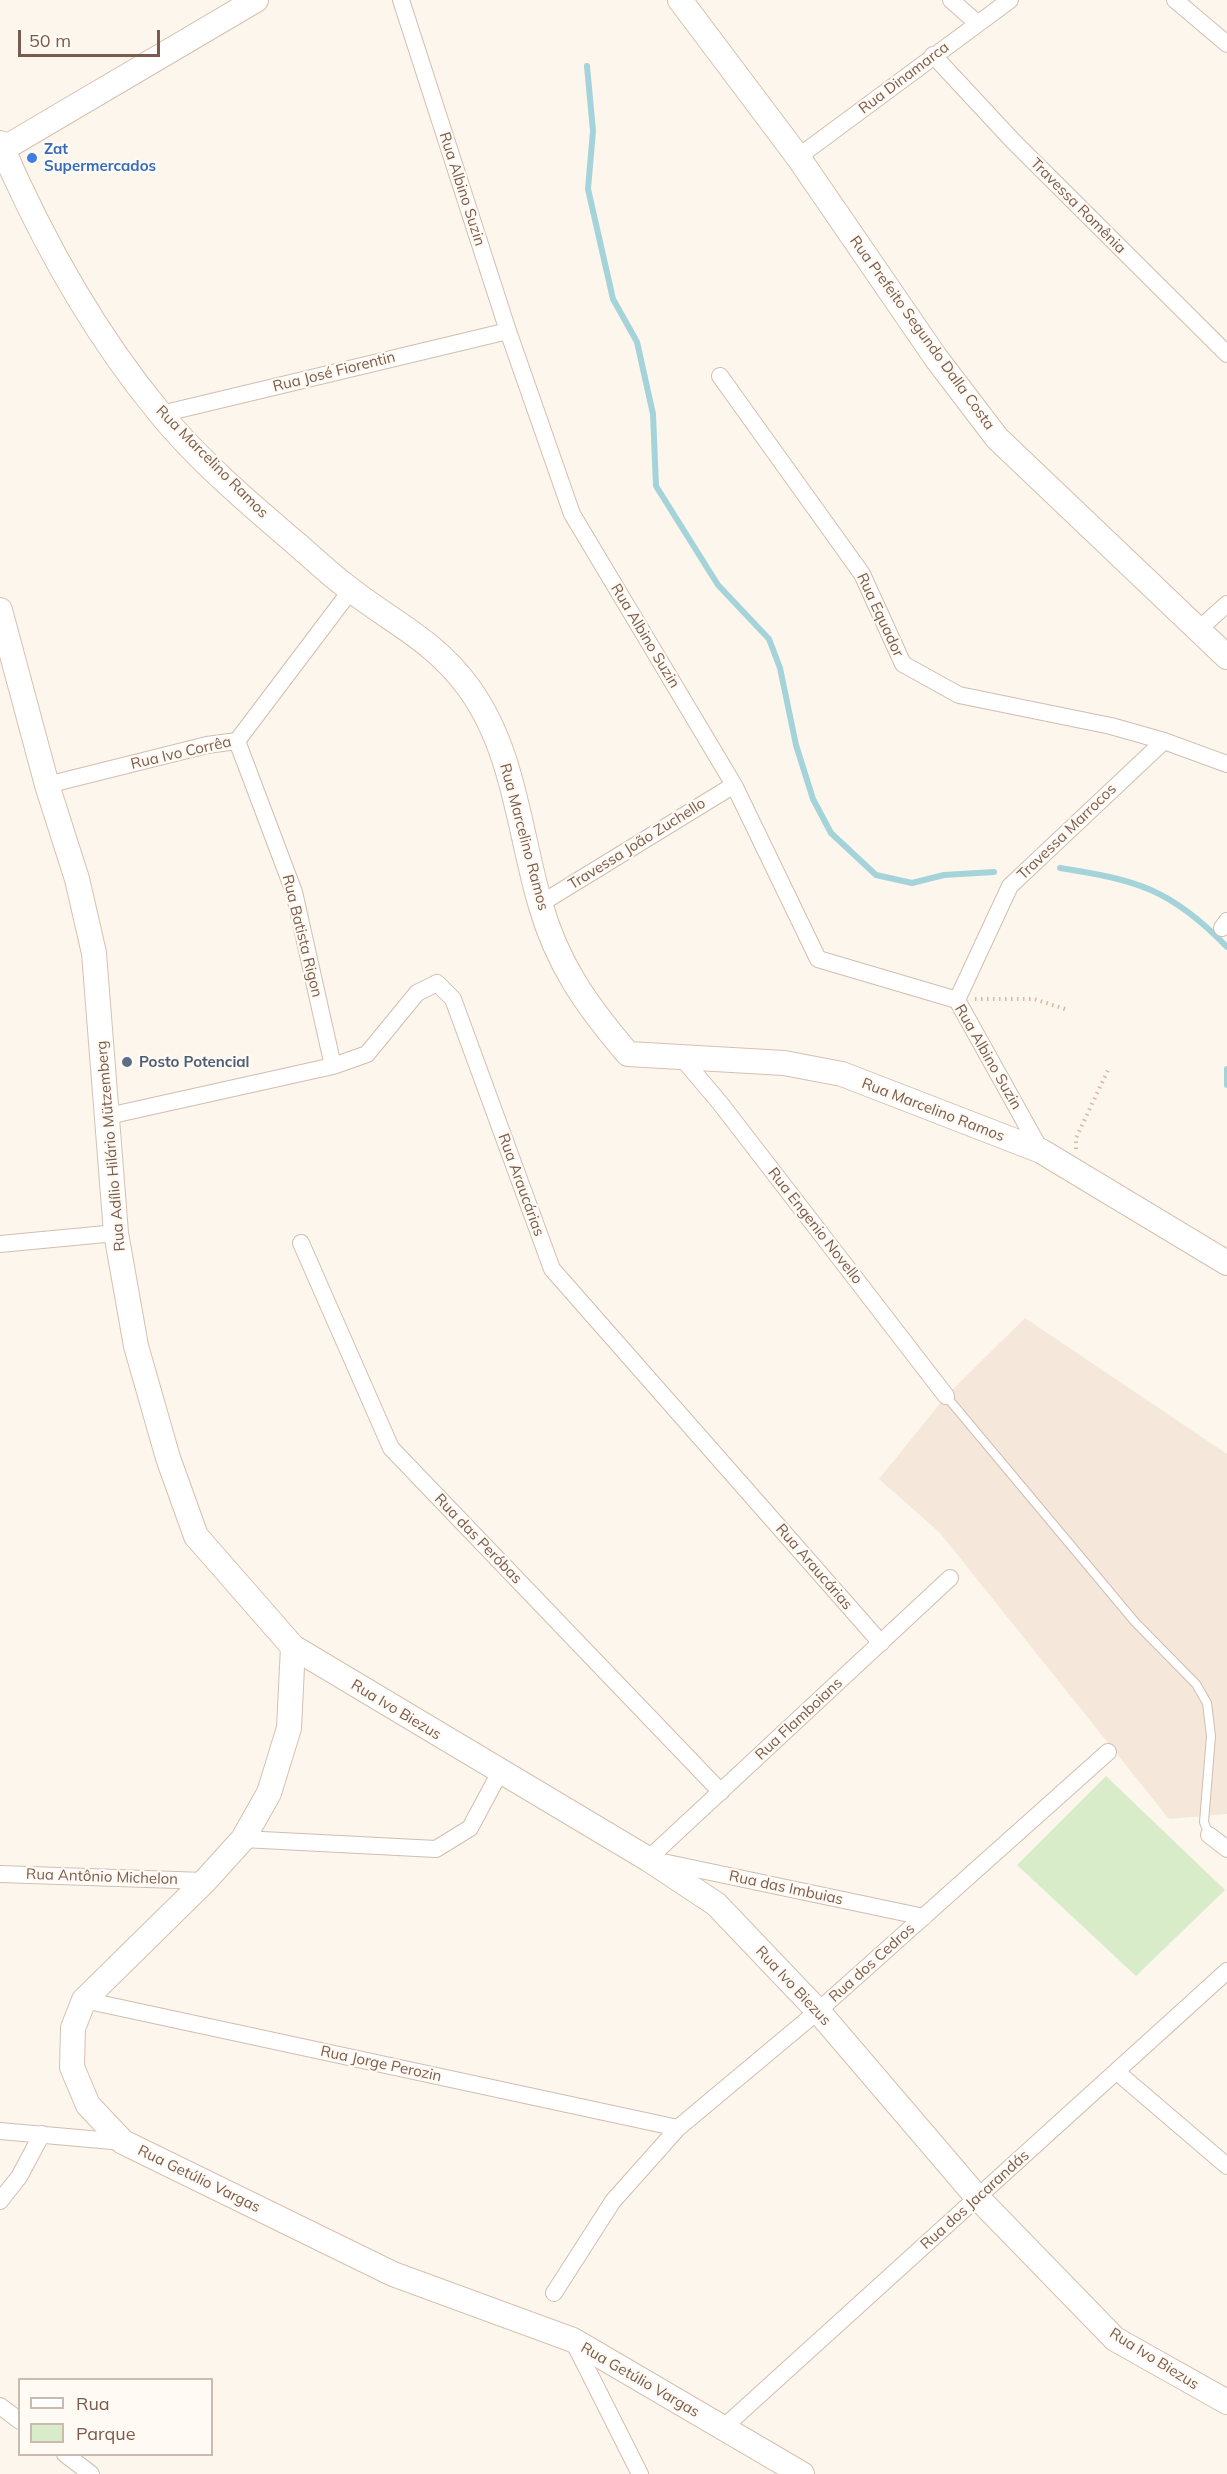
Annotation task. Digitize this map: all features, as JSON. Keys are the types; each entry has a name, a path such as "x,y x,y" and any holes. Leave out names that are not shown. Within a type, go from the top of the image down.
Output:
{"main road":[{"path":"1,146 256,0"},
{"name":"Rua Prefeito Segundo Dalla Costa","path":"680,0 798,157 936,358 997,438 1227,657"},
{"name":"Rua Marcelino Ramos","path":"1,146 66,276 96,325 161,414 247,501 351,590 425,640 468,686 489,717 511,781 540,904 562,965 595,1015 628,1054 784,1063 842,1074 1041,1151 1227,1263"},
{"name":"Rua Adílio Hilário Mützemberg","path":"0,610 47,785 77,879 94,953 116,1233 136,1346 168,1458 196,1536 293,1647"},
{"name":"Rua Ivo Biezus","path":"293,1647 648,1859 716,1904 818,2012 977,2197 1115,2339 1227,2402"},
{"name":"Rua Getúlio Vargas","path":"293,1647 289,1728 269,1793 243,1839 205,1881 84,2000 73,2028 72,2067 88,2105 123,2142 393,2274 573,2340 802,2474"}],"street":[{"name":"Rua Albino Suzin","path":"401,0 508,330 572,514 734,785 818,959 957,1000 1041,1151"},
{"path":"951,0 977,23"},
{"name":"Rua Dinamarca","path":"798,157 1010,0"},
{"path":"1175,0 1227,44"},
{"name":"Travessa Romênia","path":"933,55 1013,141 1227,354"},
{"name":"Rua José Fiorentin","path":"161,414 508,330"},
{"name":"Rua Equador","path":"720,376 862,574 903,664 959,695 1111,726 1164,741 1227,765"},
{"name":"Rua Ivo Corrêa","path":"47,785 207,746 237,741 351,590"},
{"path":"1198,630 1227,604"},
{"name":"Rua Batista Rigon","path":"237,741 294,892 333,1066"},
{"name":"Travessa Marrocos","path":"957,1000 1010,886 1164,741"},
{"name":"Travessa João Zuchello","path":"540,904 734,785"},
{"name":"Rua Araucárias","path":"108,1116 333,1066 367,1054 417,993 437,983 453,999 552,1269 881,1643"},
{"name":"Rua Engenio Novello","path":"681,1057 720,1103 946,1396"},
{"path":"0,1244 116,1233"},
{"name":"Rua das Peróbas","path":"301,1242 391,1448 721,1792"},
{"name":"Rua Flamboians","path":"648,1859 950,1578"},
{"name":"Rua dos Cedros","path":"554,2293 613,2201 678,2128 818,2012 1108,1752"},
{"path":"243,1839 436,1849 470,1828 500,1772"},
{"path":"1209,1835 1227,1849"},
{"name":"Rua das Imbuias","path":"648,1859 924,1917"},
{"name":"Rua Antônio Michelon","path":"0,1874 205,1881"},
{"name":"Rua dos Jacarandás","path":"723,2428 1227,1971"},
{"name":"Rua Jorge Perozin","path":"84,2000 678,2128"},
{"path":"1117,2072 1227,2166"},
{"path":"0,2132 123,2142"},
{"path":"0,2201 20,2177 42,2134"},
{"path":"573,2340 640,2474"},
{"path":"0,2406 18,2420"},
{"path":"67,2456 91,2474"}],"lane":[{"path":"946,1396 1135,1622 1196,1684 1208,1703 1211,1736 1204,1822 1209,1835"}],"path":[{"path":"957,1000 1034,999 1065,1009"},
{"path":"1075,1154 1076,1138 1108,1070"}],"shaded area":[{"path":"1025,1318 1227,1454 1227,1814 1169,1819 940,1533 879,1479 946,1396"}],"green space":[{"path":"1106,1776 1225,1890 1136,1976 1017,1865"}],"waterway":[{"path":"587,66 593,131 588,189 613,299 637,342 653,414 656,486 718,585 769,639 780,668 796,745 813,799 831,833 876,875 912,883 944,875 994,872"},
{"path":"1060,868 1111,877 1151,890 1188,912 1227,947"},
{"path":"1227,1069 1227,1085"}],"place":[{"name":"Zat Supermercados","path":"32,158"},
{"name":"Posto Potencial","path":"127,1062"}]}
